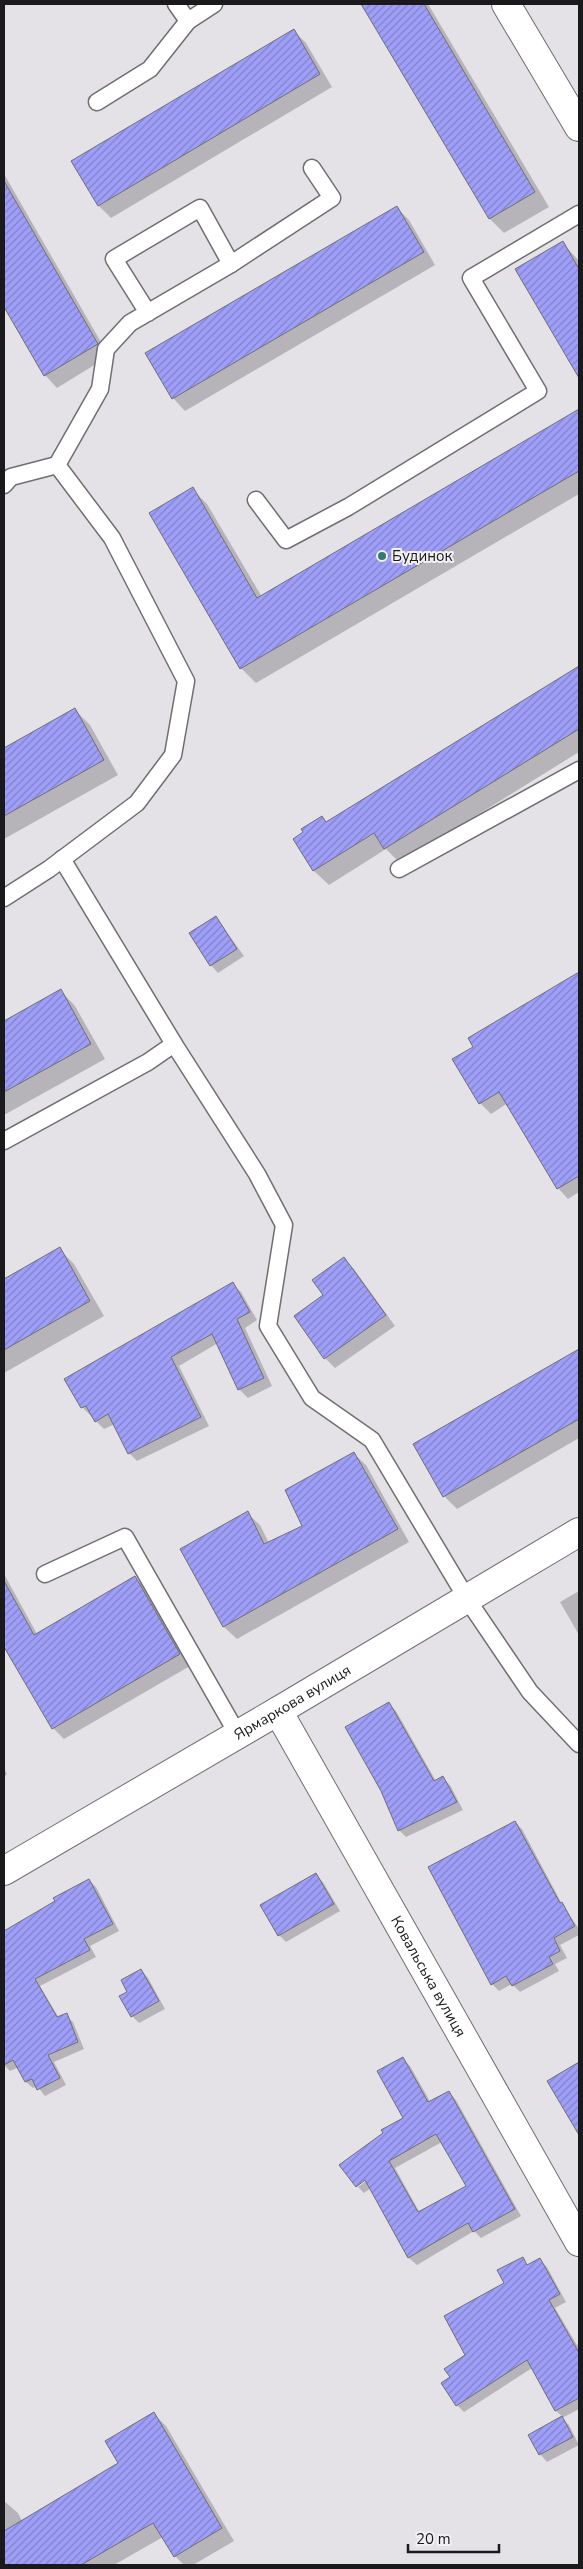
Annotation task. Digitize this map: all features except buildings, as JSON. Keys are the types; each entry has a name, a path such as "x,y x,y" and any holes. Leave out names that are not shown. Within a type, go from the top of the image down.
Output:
{"street":[{"path":"506,4 579,127"},
{"name":"Ярмаркова вулиця","path":"4,1871 278,1712 579,1532"},
{"name":"Ковальська вулиця","path":"278,1712 579,2242"}],"lane":[{"path":"176,4 188,22"},
{"path":"97,102 150,69 188,22 214,4"},
{"path":"4,485 11,477 56,466 100,389 106,349 130,323 231,264 332,198 312,168"},
{"path":"148,313 114,259 200,208 231,264"},
{"path":"256,500 286,540 348,507 538,391 471,278 579,214"},
{"path":"4,898 62,859 137,803 173,755 186,681 112,538 56,466"},
{"path":"399,869 579,770"},
{"path":"62,859 174,1044 257,1174 284,1225 268,1326 312,1398 372,1440 467,1599 530,1692 579,1744"},
{"path":"4,1141 148,1062 174,1044"},
{"path":"46,1574 125,1537 238,1735"}],"place":[{"name":"Будинок","path":"382,556"}]}
